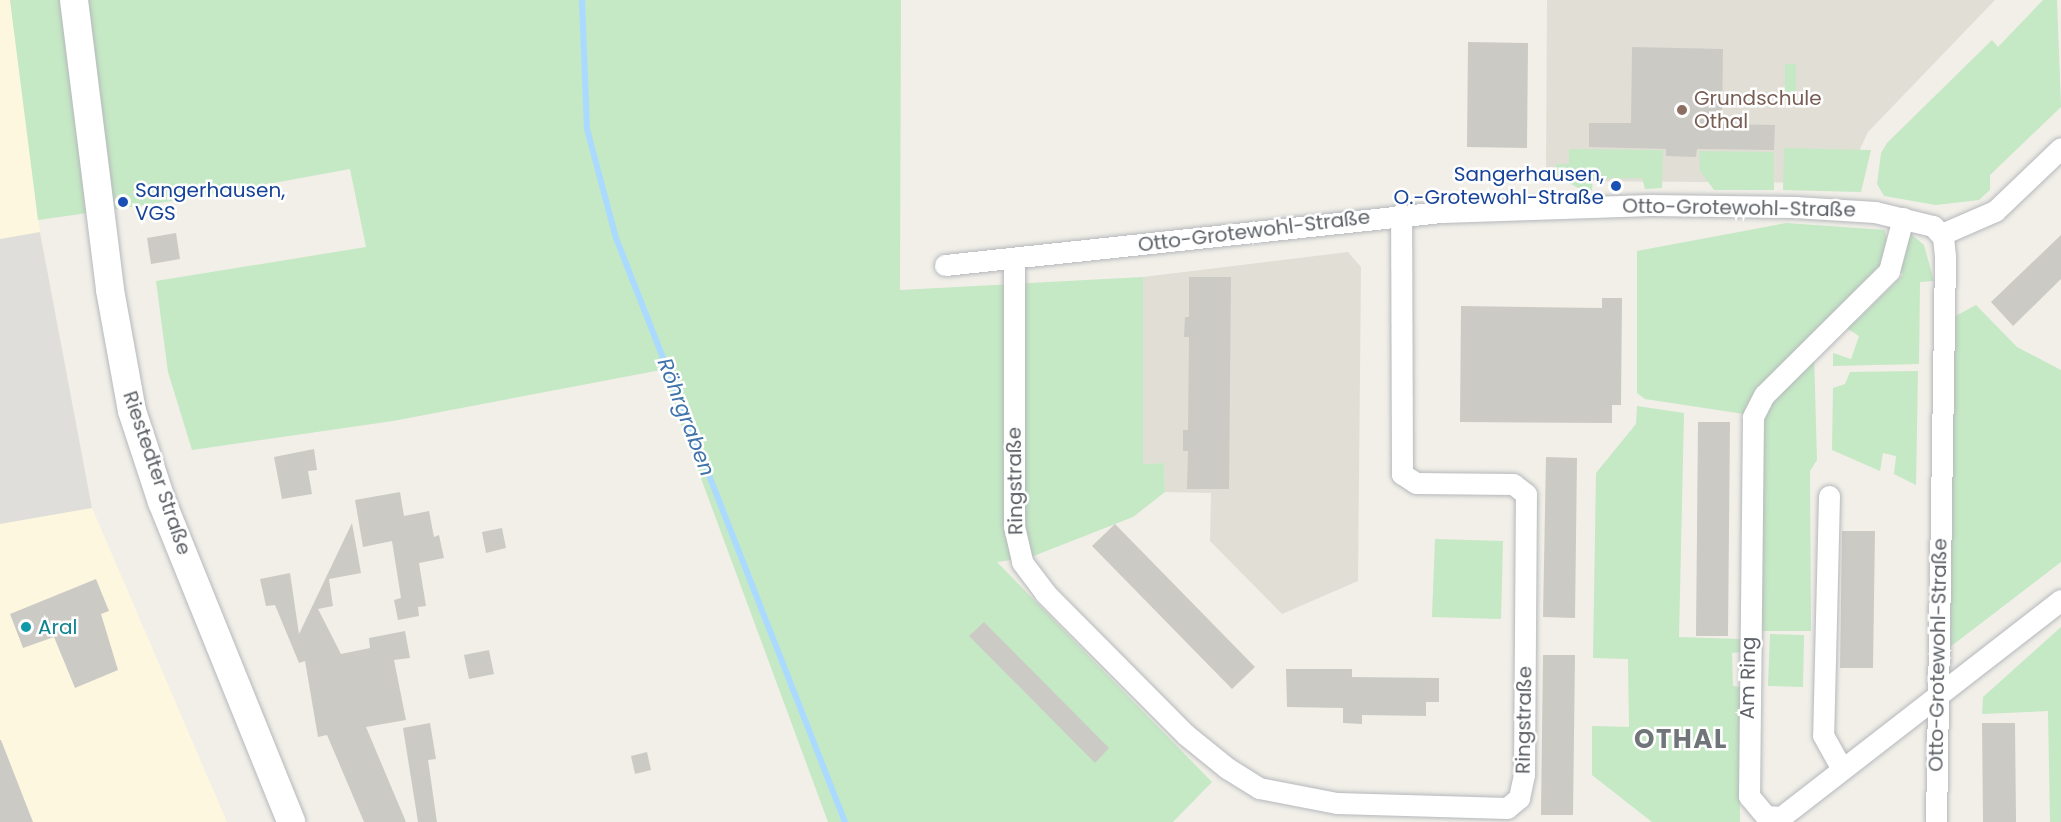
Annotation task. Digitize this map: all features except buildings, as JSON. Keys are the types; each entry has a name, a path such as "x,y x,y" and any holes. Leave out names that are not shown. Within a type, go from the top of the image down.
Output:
{"main road":[{"name":"Riestedter Straße","path":"74,0 110,290 132,411 162,502 291,822"}],"street":[{"path":"1941,234 1995,211 2061,148"},
{"name":"Otto-Grotewohl-Straße","path":"945,265 1401,214 1651,205 1795,207 1868,211 1933,226 1941,234 1945,257 1936,822"},
{"name":"Ringstraße","path":"1014,258 1013,519 1022,562 1045,593 1180,729 1227,768 1259,788 1307,800 1377,806 1504,808 1517,802 1524,775 1527,503 1523,488 1511,484 1416,483 1402,474 1401,214"},
{"name":"Am Ring","path":"1903,218 1889,271 1764,395 1753,417 1747,788 1751,799 1772,818 1783,815 2061,600"},
{"path":"1829,496 1823,735 1842,769"}],"shaded area":[{"path":"0,0 10,0 40,232 92,508 227,822 0,822"},
{"path":"1547,0 1995,0 1868,132 1860,149 1856,183 1568,181 1546,169"},
{"path":"40,232 92,508 0,524 0,239"},
{"path":"1348,252 1361,267 1358,581 1282,614 1210,541 1211,493 1165,492 1164,463 1143,464 1143,277"}],"green space":[{"path":"10,0 901,0 900,290 1143,277 1143,464 1164,463 1165,492 1133,517 1031,557 997,562 1212,782 1173,822 828,822 661,370 393,421 192,450 168,372 156,281 366,247 350,169 180,200 38,220"},
{"path":"2043,0 2057,0 2061,107 1990,175 1990,190 1979,200 1936,205 1884,196 1877,184 1881,153 1887,143 1992,40 1998,47"},
{"path":"1785,64 1796,64 1796,100 1785,100"},
{"path":"1784,148 1871,150 1861,192 1783,190"},
{"path":"1569,149 1663,150 1662,188 1645,189 1642,178 1593,179 1592,190 1582,190 1556,176 1556,164 1569,164"},
{"path":"1699,151 1774,152 1774,190 1714,190 1700,171"},
{"path":"1786,223 1885,230 1889,256 1744,414 1645,399 1637,393 1637,251"},
{"path":"1910,233 1924,245 1934,281 1920,282 1919,364 1833,366 1833,353 1851,359 1859,336 1843,326 1849,319 1856,321 1903,275 1899,268"},
{"path":"1976,305 2017,347 2061,370 2061,562 1950,647 1952,318"},
{"path":"1814,354 1817,460 1810,471 1811,631 1756,631 1764,411"},
{"path":"1918,371 1916,485 1894,474 1896,456 1883,453 1880,471 1832,450 1833,388 1845,384 1850,372"},
{"path":"1637,406 1684,413 1679,637 1740,639 1740,652 1732,653 1733,686 1740,687 1740,822 1652,822 1592,775 1592,726 1629,727 1628,659 1593,658 1596,473 1636,424"},
{"path":"1435,539 1503,541 1501,619 1432,617"},
{"path":"2061,627 2061,822 2050,822 2048,711 1982,714 1983,697"},
{"path":"1770,634 1804,635 1803,687 1768,686"}],"waterway":[{"name":"Röhrgraben","path":"582,0 587,129 616,238 845,822"}],"place":[{"name":"Grundschule Othal","path":"1682,110"},
{"name":"Sangerhausen, O.-Grotewohl-Straße","path":"1616,186"},
{"name":"Sangerhausen, VGS","path":"123,202"},
{"name":"Aral","path":"26,627"}],"district":[{"name":"OTHAL","path":"1681,740"}]}
